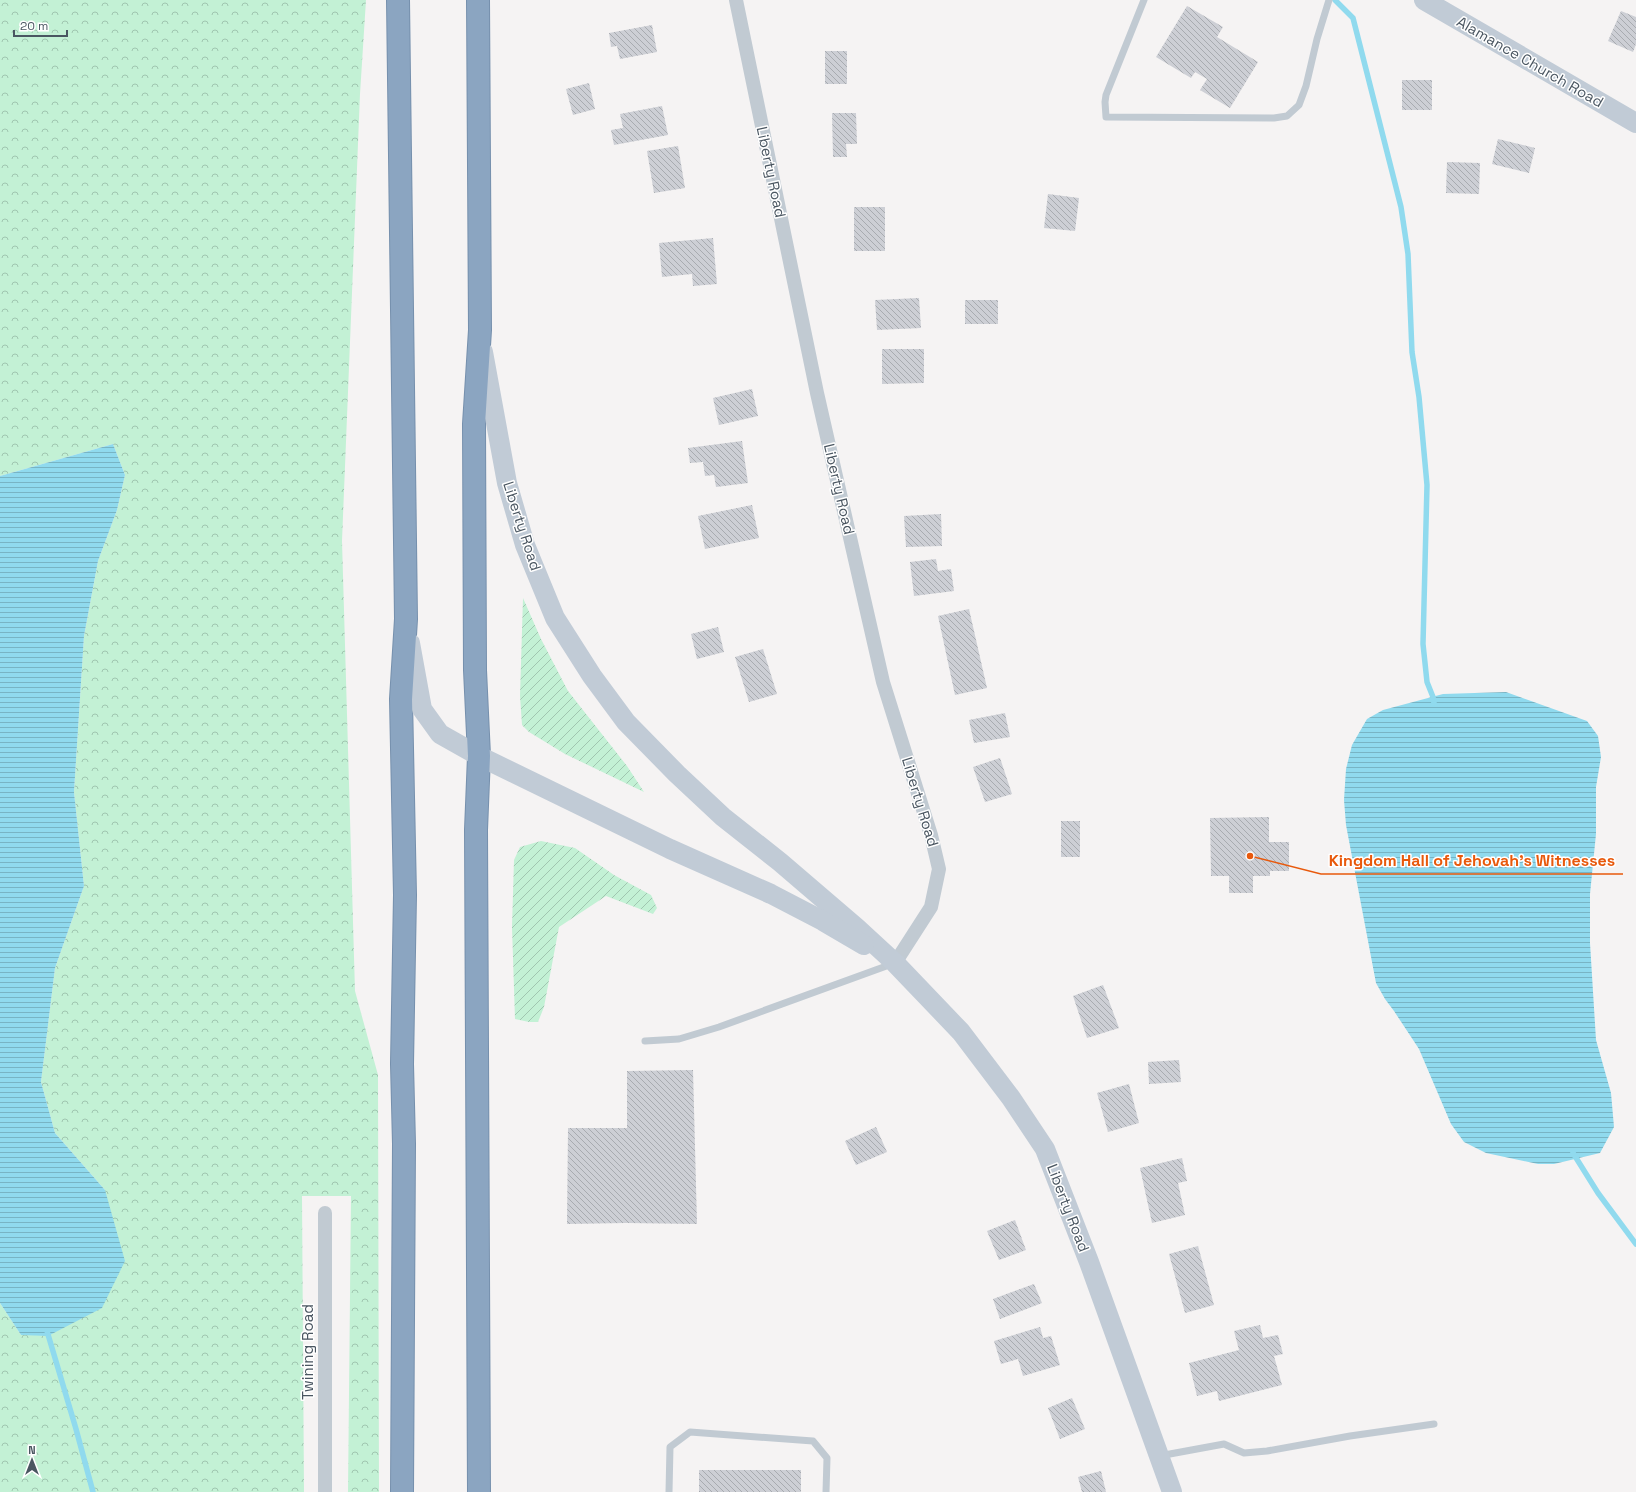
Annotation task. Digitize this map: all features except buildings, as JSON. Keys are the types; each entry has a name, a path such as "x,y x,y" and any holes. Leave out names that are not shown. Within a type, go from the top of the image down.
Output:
{"highway":[{"path":"398,0 404,342 406,619 401,699 405,895 402,1064 404,1144 402,1492"},
{"path":"478,0 480,330 474,424 476,670 479,756 476,830 479,1492"}],"street":[{"name":"Liberty Road","path":"736,0 817,393 883,682 931,835 939,869 931,907 895,963"},
{"name":"Alamance Church Road","path":"1424,0 1636,123"},
{"name":"Liberty Road","path":"480,330 507,483 525,545 555,618 592,676 626,722 682,779 723,817 780,862 858,928 895,963 961,1032 1011,1098 1045,1150 1089,1262 1172,1492"},
{"name":"Liberty Road","path":"406,619 414,672 422,709 440,734 479,756 670,849 771,894 823,921 895,963"},
{"name":"Twining Road","path":"325,1213 325,1492"}],"lane":[{"path":"1144,0 1106,95 1106,117 1274,118 1287,116 1298,105 1306,86 1317,39 1329,0"},
{"path":"645,1041 679,1039 699,1033 895,963"},
{"path":"1159,1456 1224,1444 1244,1453 1267,1451 1350,1436 1434,1424"},
{"path":"669,1492 670,1447 690,1432 813,1441 827,1458 826,1492"}],"green space":[{"path":"0,0 366,0 360,94 342,541 355,991 378,1075 379,1492 348,1492 351,1196 302,1196 304,1492 0,1492 0,1303 21,1335 105,1190 55,1133 41,1082 55,968 84,886 74,792 84,636 98,561 117,510 125,475 113,444 0,476"},
{"path":"523,598 541,639 568,691 627,766 644,792 565,754 529,732 522,725 520,696"},
{"path":"541,841 575,848 614,875 651,895 657,908 653,914 606,896 559,927 544,1007 538,1022 529,1022 515,1019 512,927 514,860 520,847"}],"water":[{"path":"113,444 125,475 117,510 98,561 84,636 74,792 84,886 55,968 41,1082 55,1133 105,1190 125,1261 102,1308 48,1336 21,1335 0,1303 0,476"},
{"path":"1506,692 1587,721 1598,736 1601,757 1596,787 1596,834 1590,894 1590,943 1596,1040 1611,1093 1614,1127 1600,1153 1554,1164 1538,1164 1486,1153 1464,1142 1451,1124 1419,1049 1376,983 1346,825 1344,800 1346,769 1352,745 1367,719 1383,710 1443,694"}],"waterway":[{"path":"1335,0 1353,18 1401,207 1408,254 1412,352 1419,397 1427,485 1423,644 1427,682 1434,703"},
{"path":"1573,1153 1598,1193 1636,1244"},
{"path":"47,1331 93,1492"}],"place":[{"name":"Kingdom Hall of Jehovah’s Witnesses","path":"1250,856"}]}
